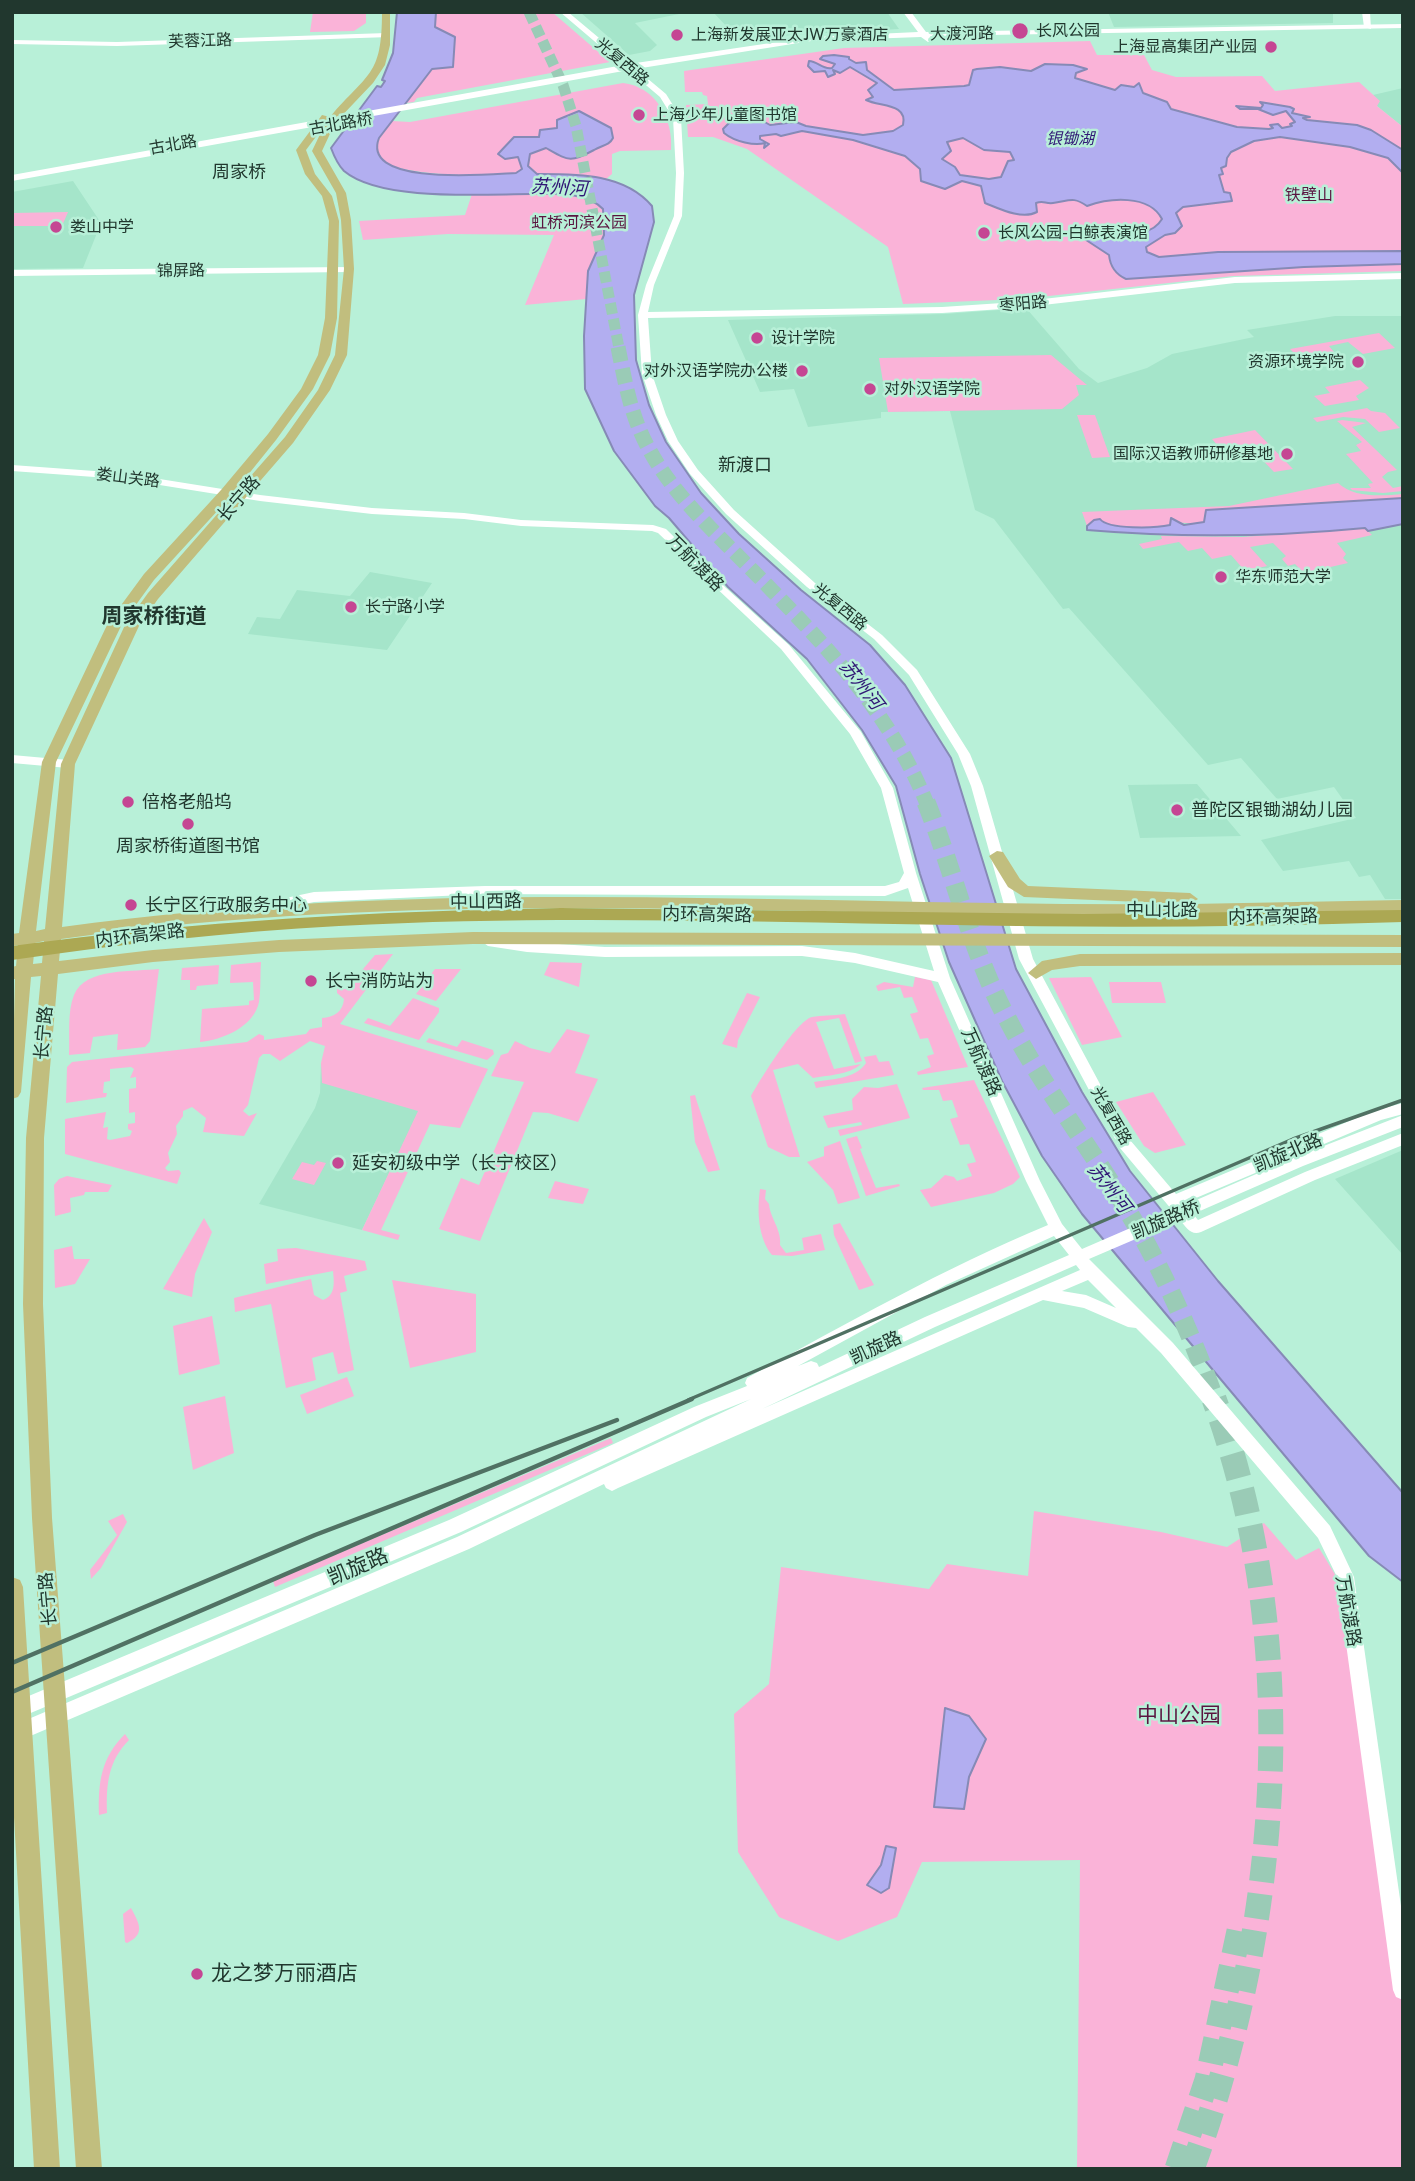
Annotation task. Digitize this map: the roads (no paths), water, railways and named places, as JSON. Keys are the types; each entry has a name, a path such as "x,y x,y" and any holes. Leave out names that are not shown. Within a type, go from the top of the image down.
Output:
{"highway":[{"name":"内环高架路","path":"54,940 235,926 474,914 696,914 1092,920 1403,916"},
{"name":"内环高架路","path":"16,969 234,936 473,926 894,929 1403,927"},
{"path":"12,951 54,940"}],"main road":[{"name":"长宁路","path":"376,12 382,35"},
{"name":"长宁路","path":"12,1092 16,969 49,762 115,623 149,577 226,493 307,388 324,355 331,318 334,221 327,196 310,174 301,150 324,125 373,60 382,35 386,12"},
{"path":"907,12 927,37"},
{"name":"大渡河路","path":"527,89 632,70 815,44 927,37 1368,27 1403,29"},
{"name":"大渡河路","path":"927,37 1403,29"},
{"name":"古北路桥","path":"152,156 527,89"},
{"name":"长宁路","path":"89,2169 42,1518 33,1304 35,1138 68,764 132,625 153,596 289,440 324,390 341,355 349,269 346,220 341,193 317,151 324,125"},
{"name":"古北路","path":"12,181 32,184 324,125"},
{"name":"古北路","path":"12,181 324,125"},
{"name":"古北路","path":"12,181 152,156"},
{"path":"997,856 1014,883 1024,891 1375,906"},
{"name":"中山西路","path":"20,939 54,940 235,913 474,901 962,908"},
{"name":"中山北路","path":"962,908 1185,910 1403,906"},
{"name":"中山西路","path":"16,969 279,946 473,938 969,939"},
{"name":"中山北路","path":"969,939 1199,943 1403,942"},
{"path":"1036,973 1048,965 1080,960 1403,959"},
{"name":"长宁路","path":"12,1587 16,1722 47,2169"}],"street":[{"name":"光复西路","path":"563,12 669,102 677,118 678,215 650,285 643,315 646,366 653,395 673,441 715,498 771,550 878,637 913,673 964,754 977,786 1026,959 1036,973 1125,1144 1196,1228"},
{"path":"1366,12 1368,27"},
{"name":"芙蓉江路","path":"12,42 117,44 382,35"},
{"name":"锦屏路","path":"12,273 349,269"},
{"name":"枣阳路","path":"643,315 942,310 1017,305 1235,280 1403,276"},
{"name":"娄山关路","path":"12,468 122,476 243,495"},
{"name":"万航渡路","path":"243,495 372,511 521,523 641,527 662,531 785,647 855,732 887,788 943,978 1032,1181 1057,1228 1090,1272 1167,1348 1324,1532 1345,1577 1403,1990"},
{"path":"12,760 68,764"},
{"path":"235,913 314,897 485,890 885,891 904,885 910,873"},
{"name":"中山西路","path":"473,938 528,949 601,954 804,951 943,978"},
{"name":"凯旋北路","path":"1173,1201 1378,1115 1403,1108"},
{"name":"凯旋路桥","path":"930,1322 1298,1162 1403,1121"},
{"name":"凯旋北路","path":"1196,1228 1310,1176 1403,1139"},
{"name":"凯旋路","path":"16,1722 456,1526 699,1412 914,1296 1027,1239 1057,1228"},
{"name":"凯旋路","path":"483,1533 537,1515 1090,1272"},
{"path":"1042,1295 1063,1296 1110,1310 1136,1323 1167,1348"},
{"name":"凯旋路","path":"699,1412 930,1322"},
{"name":"凯旋路","path":"57,1704 483,1533 930,1322"}],"water":[{"name":"苏州河","path":"397,12 436,12 435,27 455,37 453,67 432,69 379,138 378,154 389,164 407,171 431,174 516,173 522,169 518,157 505,159 498,154 514,137 539,137 540,130 557,128 557,120 579,111 611,128 611,141 586,154 570,159 546,148 530,154 528,166 537,174 584,175 614,181 641,195 652,206 654,222 634,295 636,360 649,405 666,442 701,493 739,534 801,590 870,645 905,685 951,758 1016,969 1082,1092 1130,1171 1218,1281 1403,1493 1403,1582 1369,1556 1082,1214 1042,1156 1002,1081 949,962 920,874 896,786 862,730 807,659 728,587 669,518 655,506 614,451 585,389 584,336 588,271 604,235 603,209 588,199 569,195 434,194 382,188 361,181 344,171 338,163 331,148 377,86 381,87 385,81 382,80 393,53"},
{"name":"银锄湖","path":"823,56 849,57 856,63 866,62 867,70 894,90 969,85 973,70 977,69 1000,67 1031,71 1045,64 1073,65 1087,69 1076,73 1075,78 1115,90 1121,85 1134,87 1139,83 1143,93 1167,102 1171,109 1237,127 1269,129 1273,128 1270,125 1278,124 1282,128 1292,126 1290,124 1295,122 1286,111 1273,115 1258,109 1240,109 1236,106 1261,108 1263,105 1260,102 1290,107 1294,109 1292,113 1310,117 1303,118 1307,120 1357,125 1371,130 1403,150 1403,173 1388,158 1350,147 1280,137 1254,141 1231,152 1226,166 1221,168 1223,174 1219,175 1224,192 1230,193 1232,201 1183,207 1176,213 1182,226 1175,233 1165,235 1146,247 1147,252 1159,257 1218,252 1403,251 1403,264 1304,267 1126,279 1114,269 1109,255 1083,238 1092,233 1135,233 1155,227 1162,219 1148,205 1117,200 1087,206 1067,200 1036,203 1037,212 1018,214 985,203 981,186 962,181 945,189 921,181 920,169 905,156 853,140 802,131 781,136 760,136 760,139 769,144 764,148 765,143 745,142 724,133 723,129 731,121 754,116 770,125 796,122 863,135 893,131 903,125 903,118 897,109 866,100 873,97 868,90 877,83 850,67 840,73 833,70 835,74 828,77 825,71 814,72 808,66 809,61 832,68 835,64 820,59","holes":["963,138 984,150 1010,152 1014,160 1008,161 1001,177 989,179 960,175 955,167 942,159 951,151 947,142"]},
{"path":"1403,498 1403,524 1368,531 1365,528 1261,535 1192,535 1087,530 1087,526 1094,520 1100,519 1122,527 1170,525 1171,518 1184,525 1204,522 1206,510"},
{"path":"945,1708 969,1716 986,1739 969,1777 964,1809 934,1807"},
{"path":"886,1846 896,1848 889,1888 881,1893 867,1885 881,1865"}],"tunnel":[{"path":"529,12 563,85 576,126 619,348"},
{"path":"618,347 633,412 659,466 696,513 803,623 852,678 894,738 927,804"},
{"path":"926,802 973,940 995,994 1036,1070 1142,1235 1197,1352 1215,1400"},
{"path":"1192,2169 1222,2076 1245,1981 1261,1883 1270,1785 1270,1687 1261,1589 1243,1493 1214,1399"},
{"path":"1177,2169 1207,2080 1239,1931"}],"railway":[{"path":"688,1400 1293,1139 1403,1100"},
{"path":"12,1692 692,1399"},
{"path":"12,1663 315,1535 617,1420"}],"place":[{"name":"长风公园","path":"1020,31"},
{"name":"上海新发展亚太JW万豪酒店","path":"677,35"},
{"name":"上海显高集团产业园","path":"1271,47"},
{"name":"上海少年儿童图书馆","path":"639,115"},
{"name":"娄山中学","path":"56,227"},
{"name":"长风公园-白鲸表演馆","path":"984,233"},
{"name":"设计学院","path":"757,338"},
{"name":"资源环境学院","path":"1358,362"},
{"name":"对外汉语学院办公楼","path":"802,371"},
{"name":"对外汉语学院","path":"870,389"},
{"name":"国际汉语教师研修基地","path":"1287,454"},
{"name":"华东师范大学","path":"1221,577"},
{"name":"长宁路小学","path":"351,607"},
{"name":"倍格老船坞","path":"128,802"},
{"name":"普陀区银锄湖幼儿园","path":"1177,810"},
{"name":"周家桥街道图书馆","path":"188,824"},
{"name":"长宁区行政服务中心","path":"131,905"},
{"name":"长宁消防站为","path":"311,981"},
{"name":"延安初级中学（长宁校区）","path":"338,1163"},
{"name":"龙之梦万丽酒店","path":"197,1974"}],"district":[{"name":"周家桥","path":"239,172"},
{"name":"新渡口","path":"745,465"},
{"name":"周家桥街道","path":"154,617"}],"park label":[{"name":"铁壁山","path":"1309,195"},
{"name":"虹桥河滨公园","path":"579,223"},
{"name":"中山公园","path":"1179,1716"}]}
